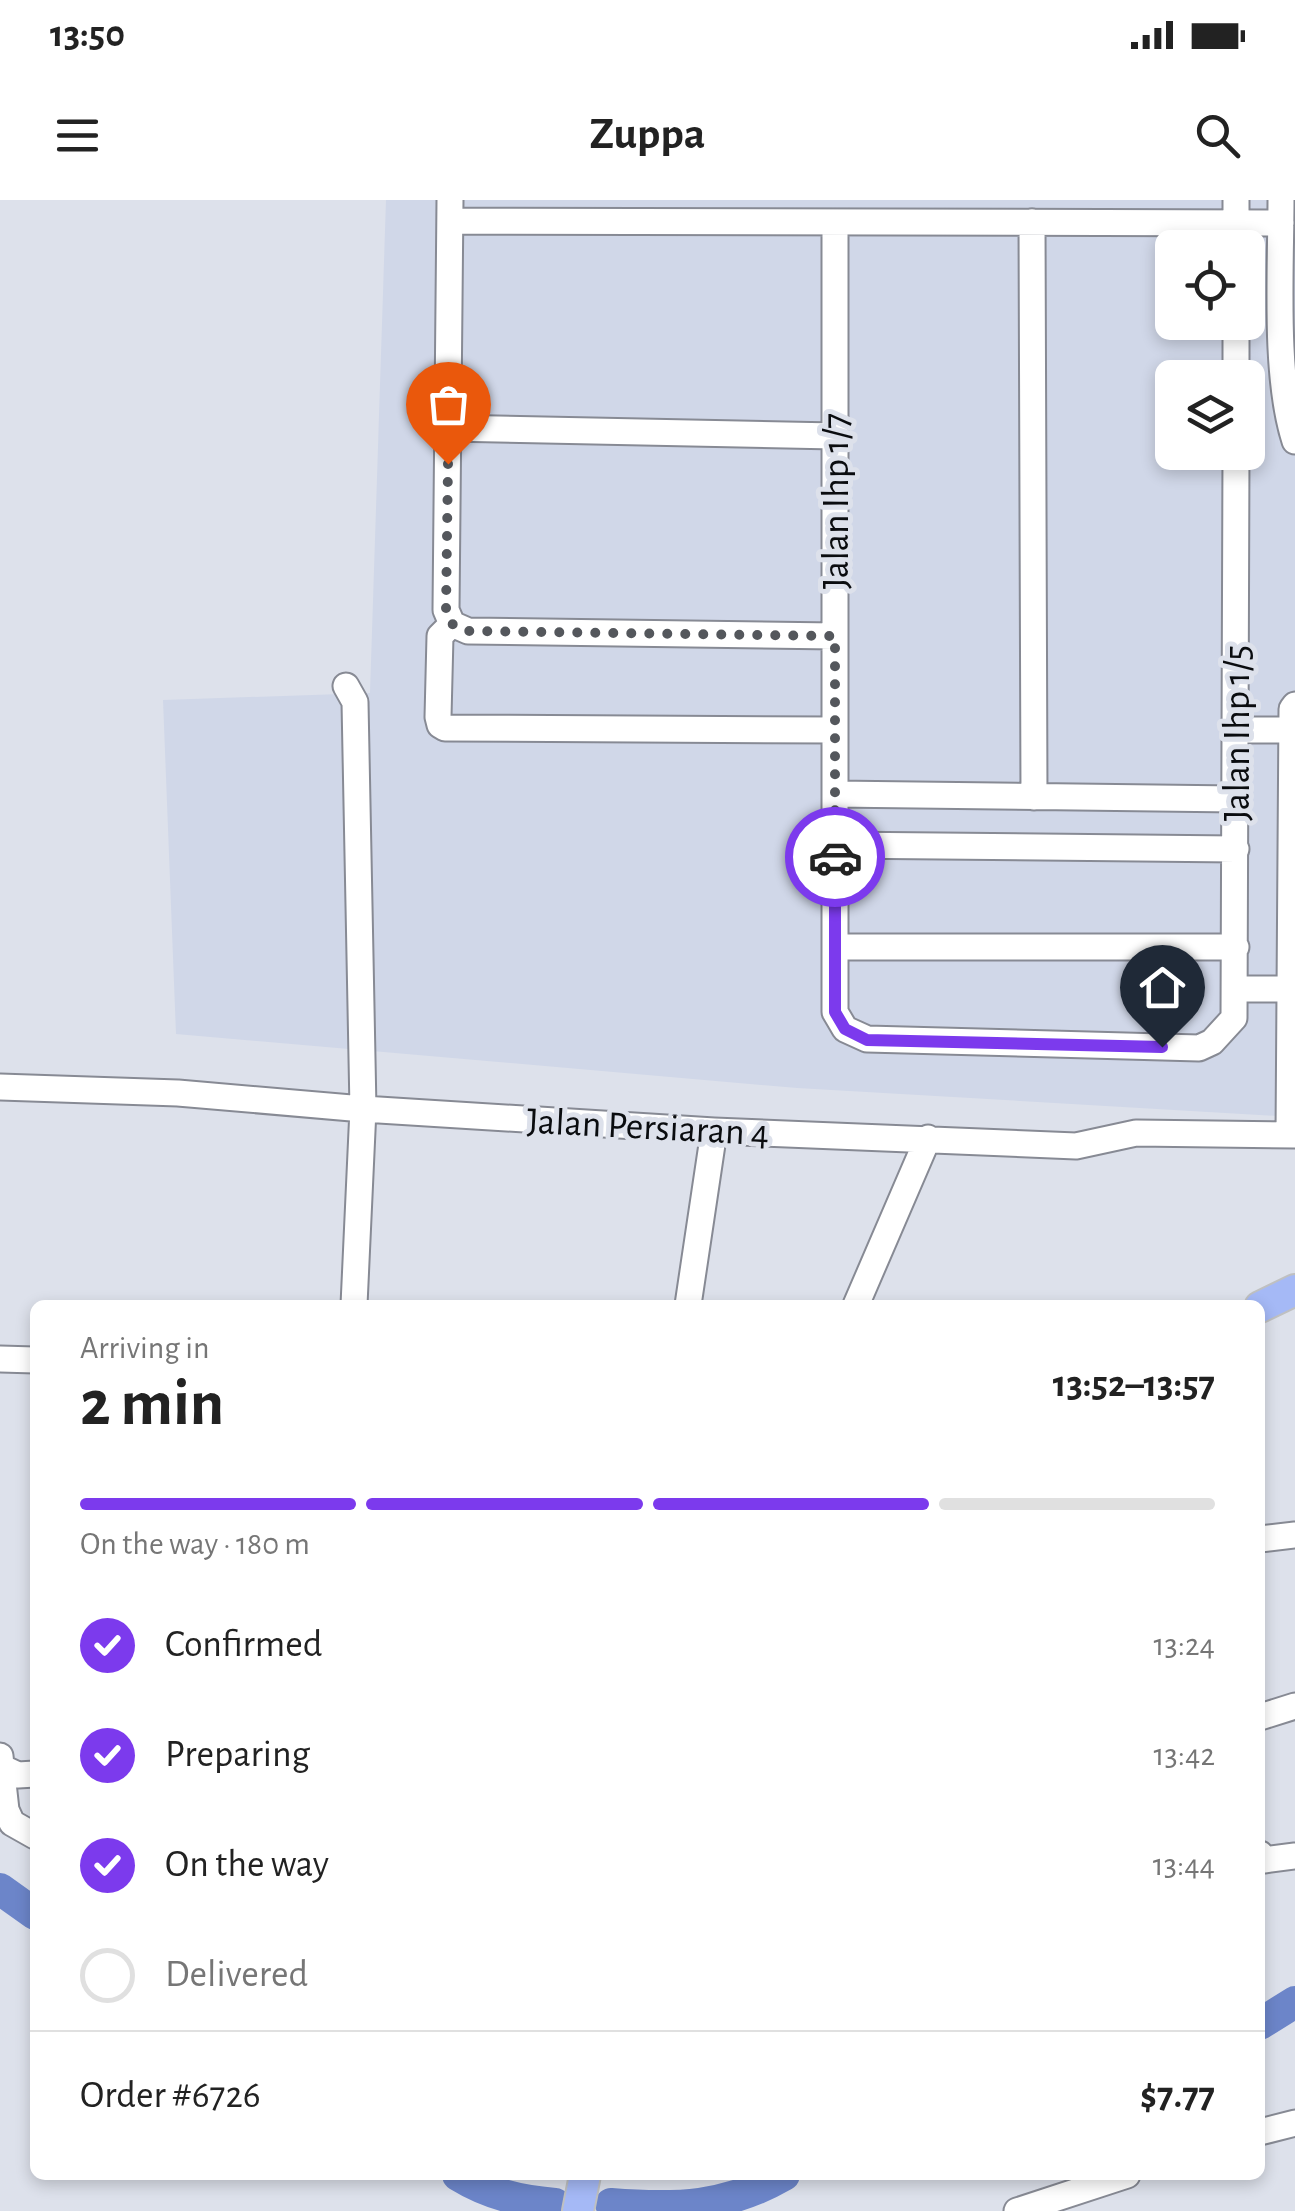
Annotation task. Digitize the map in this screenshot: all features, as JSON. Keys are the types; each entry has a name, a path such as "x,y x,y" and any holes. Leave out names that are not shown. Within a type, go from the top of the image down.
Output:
{"main road":[{"path":"1265,1305 1295,1290"}],"street":[{"path":"835,636 468,631 452,624 446,610 450,211 699,211 836,222 1236,224 1281,212 1282,340 1295,442"},
{"name":"Jalan Ihp 1/7","path":"836,222 835,1012 845,1029 867,1040 1200,1048 1212,1042 1236,1001"},
{"path":"1032,222 1034,797"},
{"path":"448,428 836,436"},
{"name":"Jalan Ihp 1/5","path":"1236,470 1236,1001"},
{"path":"452,624 440,636 438,717 445,728 835,730"},
{"path":"346,686 355,702 363,1109 354,1300"},
{"path":"1236,730 1293,717 1289,990 1292,1135"},
{"path":"835,794 1236,799"},
{"path":"835,845 1236,850"},
{"path":"835,947 1236,947"},
{"path":"1236,1001 1289,990"},
{"name":"Jalan Persiaran 4","path":"0,1086 178,1093 363,1109 714,1130 1076,1146 1136,1133 1292,1135"},
{"path":"689,1300 714,1130"},
{"path":"858,1300 928,1138"},
{"path":"0,1359 30,1360"},
{"path":"1265,1538 1295,1535"},
{"path":"1265,1715 1295,1706"},
{"path":"0,1756 6,1810 12,1823 30,1833"},
{"path":"1,1766 18,1775 30,1774"},
{"path":"1265,1859 1295,1856"},
{"path":"1265,2131 1295,2122"},
{"path":"1017,2211 1112,2180"}],"shaded area":[{"path":"386,200 1295,200 1295,1117 797,1088 176,1034 163,700 370,693"}],"waterway":[{"path":"0,1889 30,1910"},
{"path":"1265,2021 1295,2002"},
{"path":"468,2180 505,2196 555,2204"},
{"path":"611,2204 700,2204 742,2194 774,2180"}],"way so far":[{"path":"448,464 446,610 452,624 468,631 835,636 835,857"}],"route":[{"path":"835,857 835,1012 845,1029 867,1040 1162,1047"}]}
